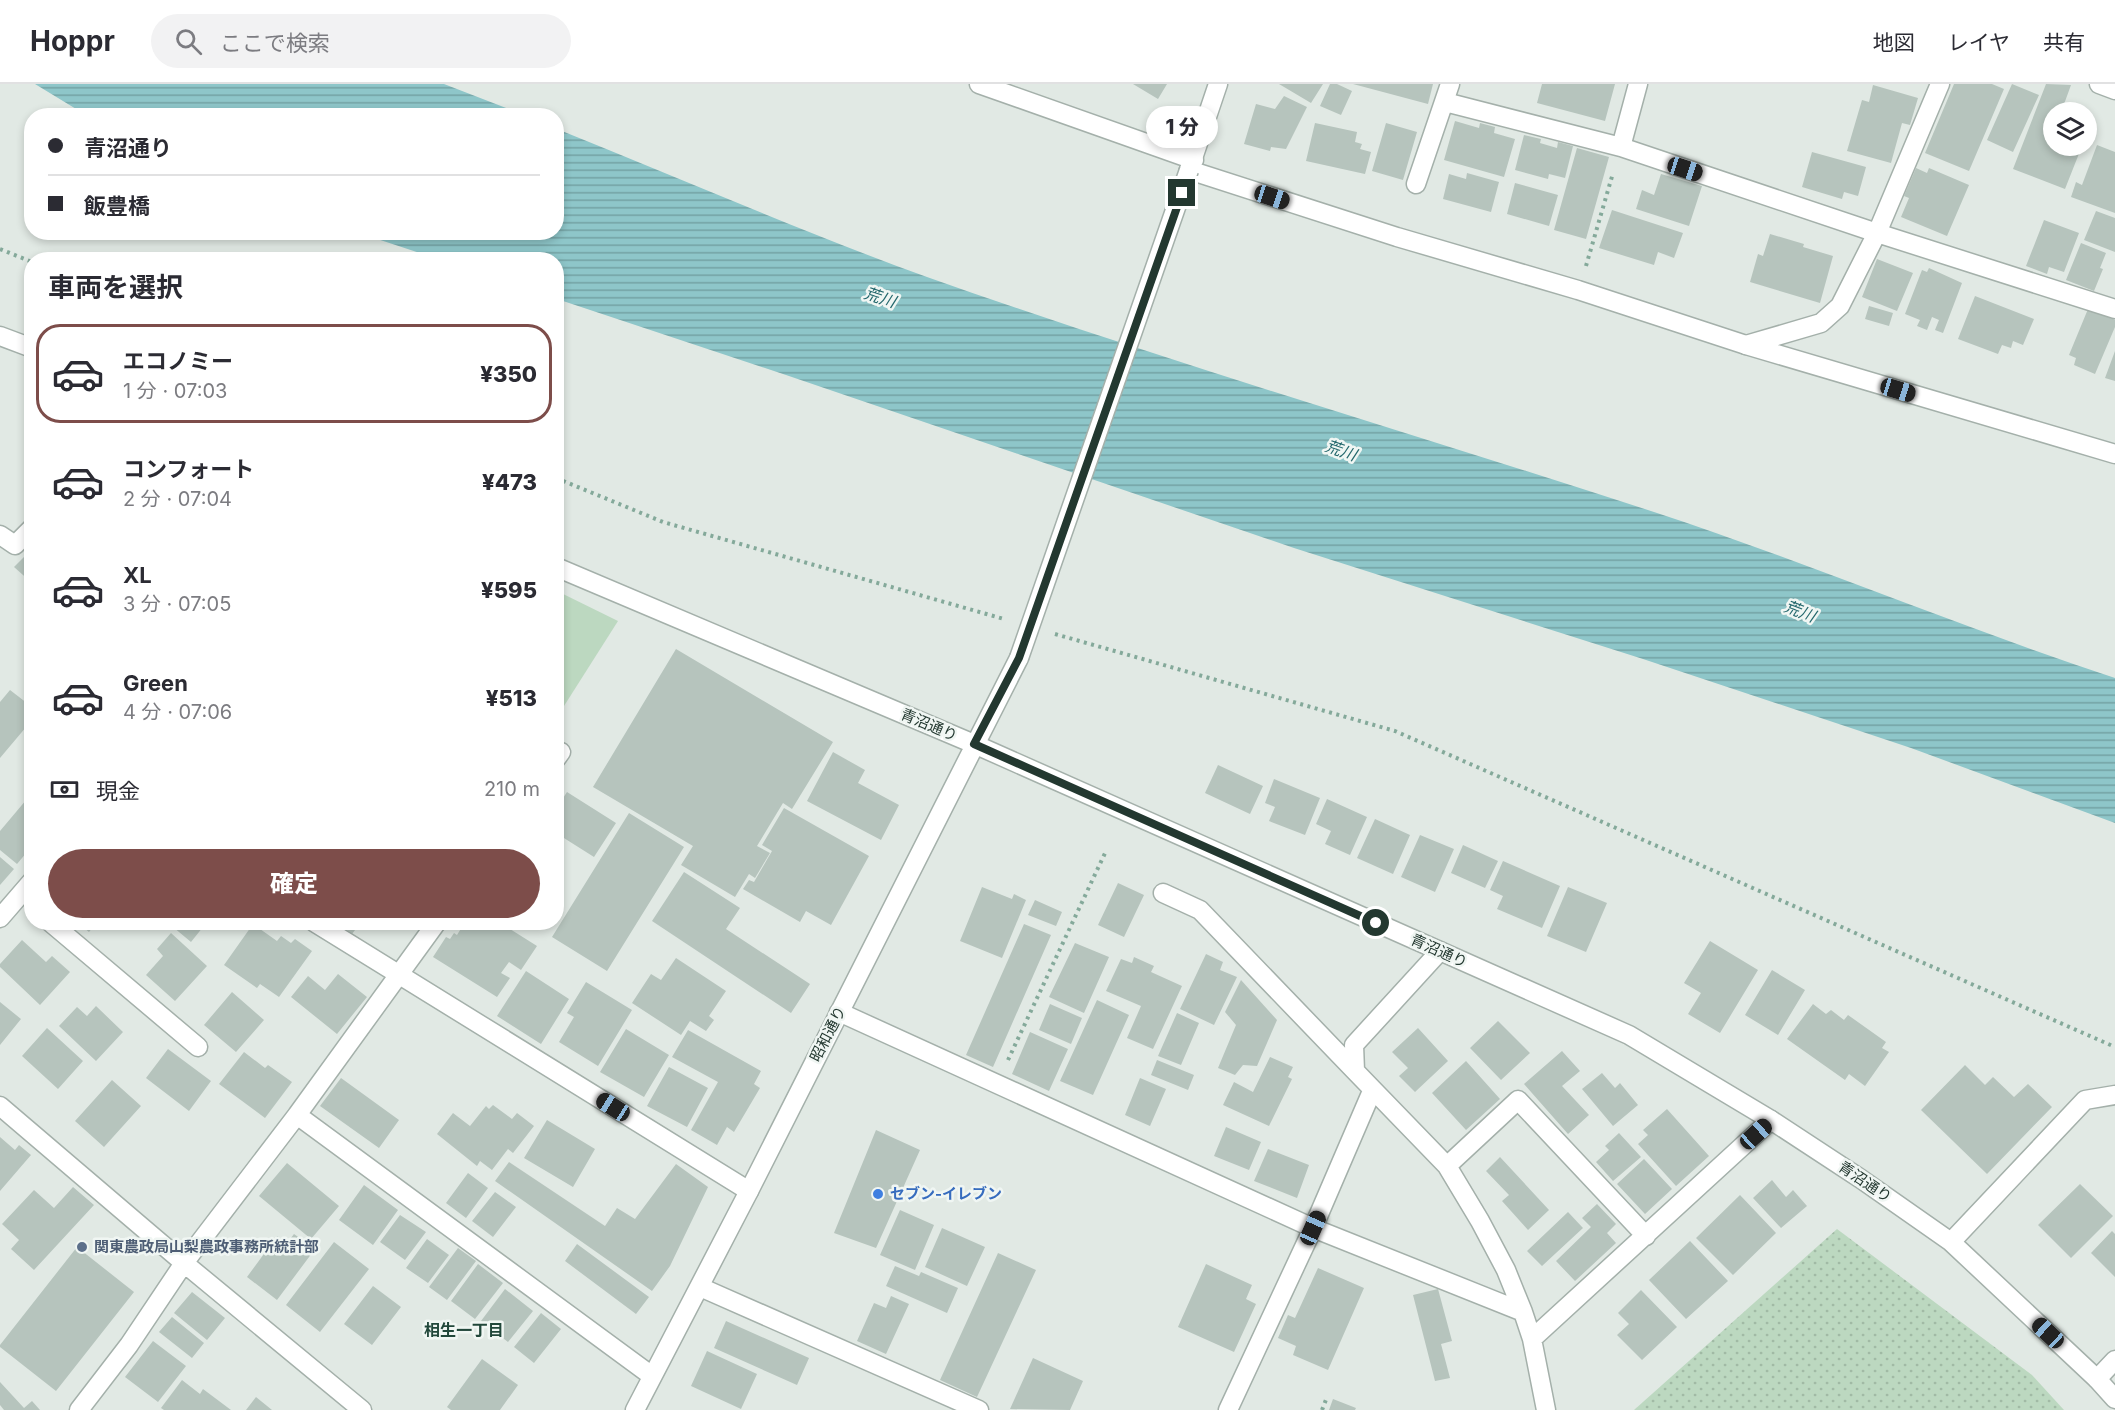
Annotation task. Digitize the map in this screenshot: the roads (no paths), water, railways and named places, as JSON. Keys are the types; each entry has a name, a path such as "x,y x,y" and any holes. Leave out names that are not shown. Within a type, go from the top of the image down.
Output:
{"street":[{"path":"979,84 1192,165 1397,237 1578,290 1746,345 2115,454"},
{"path":"1192,165 1218,84"},
{"path":"1621,147 1638,84"},
{"path":"1746,345 1821,322 1840,306 1877,233 1940,84"},
{"path":"2099,84 2115,90"},
{"path":"1416,184 1448,93 1621,147 1877,233 2115,309"},
{"name":"昭和通り","path":"635,1410 700,1287 1019,658 1192,165"},
{"path":"0,330 24,343"},
{"path":"0,336 24,344"},
{"path":"0,535 15,545 24,536"},
{"name":"青沼通り","path":"564,571 974,744 1629,1035 1771,1120 1951,1242 2097,1379 2115,1399"},
{"path":"1163,893 1200,910 1372,1091 1447,1166 1506,1270 1532,1339 1546,1410"},
{"path":"0,918 24,903"},
{"path":"59,930 198,1047"},
{"path":"327,930 749,1191"},
{"path":"79,1410 129,1345 184,1263 297,1115 431,930"},
{"path":"1355,1071 1354,1045 1440,951"},
{"path":"839,1012 1313,1228 1523,1312"},
{"path":"1228,1410 1313,1228 1372,1091"},
{"path":"1951,1242 2085,1100 2115,1095"},
{"path":"1447,1166 1518,1100 1646,1236"},
{"path":"0,1106 355,1408"},
{"path":"297,1115 652,1376"},
{"path":"1532,1339 1771,1120"},
{"path":"700,1287 979,1410"},
{"path":"2097,1379 2115,1360"}],"water":[{"path":"35,84 444,84 506,108 74,108"},
{"name":"荒川","path":"564,132 787,223 927,277 1199,368 1654,512 2115,678 2115,823 1911,748 1643,659 1294,548 564,301 564,252 417,252 380,240 564,240"}],"place":[{"name":"セブン-イレブン","path":"878,1194"},
{"name":"関東農政局山梨農政事務所統計部","path":"82,1247"}],"district":[{"name":"相生一丁目","path":"464,1330"}]}
